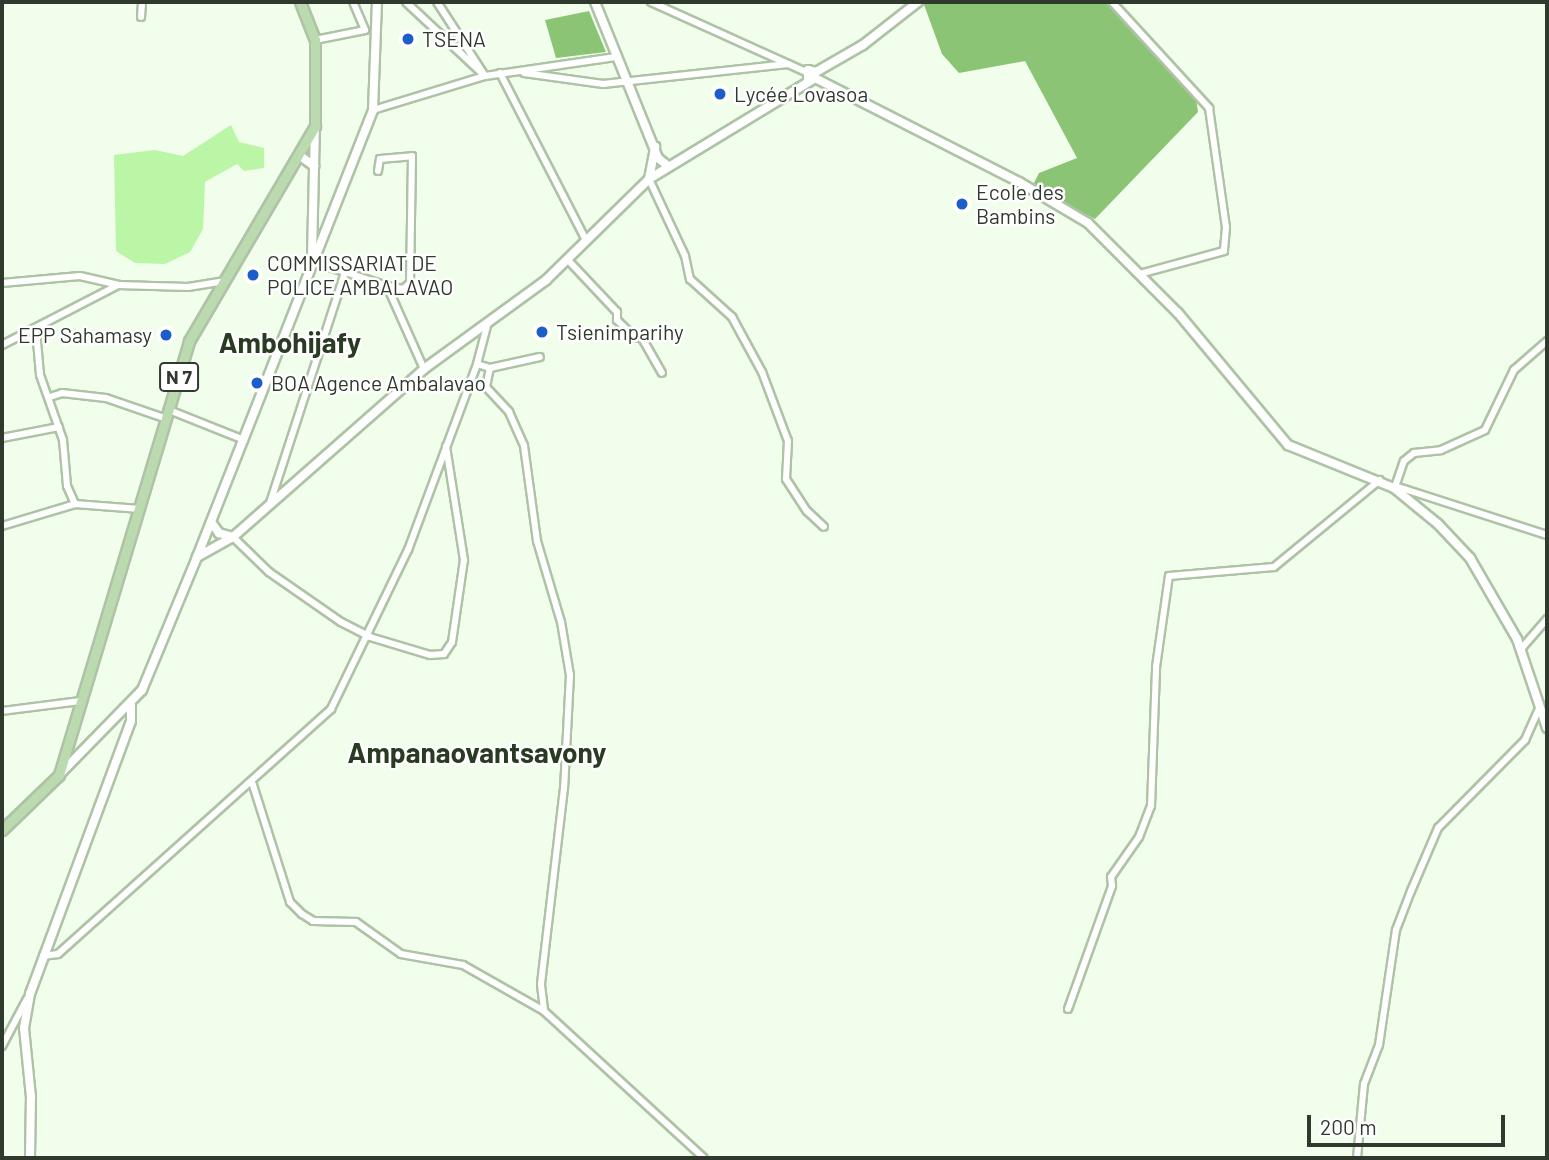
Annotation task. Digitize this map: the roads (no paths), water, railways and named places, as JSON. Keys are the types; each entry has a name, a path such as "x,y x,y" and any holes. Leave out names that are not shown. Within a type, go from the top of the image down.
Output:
{"main road":[{"name":"N 7","path":"59,775 189,341 221,282 315,126 315,40 300,2"},
{"path":"2,830 59,775"}],"street":[{"path":"141,17 142,2"},
{"path":"353,2 365,30"},
{"path":"59,775 131,705 142,690 197,557 373,110 377,2"},
{"path":"406,2 485,76"},
{"path":"437,2 485,76"},
{"path":"595,2 658,158 668,166"},
{"path":"651,2 812,75 1055,202 1088,223 1178,313 1289,445 1395,486 1547,535"},
{"path":"197,557 233,537 424,369 567,259 649,179 863,45 918,2"},
{"path":"1112,2 1209,108 1226,227 1224,251 1140,274"},
{"path":"315,40 365,30 376,32"},
{"path":"373,110 485,76 524,73 616,57"},
{"path":"524,73 603,84 788,64"},
{"path":"500,74 586,240"},
{"path":"312,262 315,126"},
{"path":"655,146 649,179 685,256 690,279 732,317 762,372 788,441 786,479 807,511 824,527"},
{"path":"299,155 314,166"},
{"path":"312,262 387,286 403,289 410,283 412,156 380,159 379,171"},
{"path":"567,259 617,312 617,320 634,337 642,338 662,373"},
{"path":"270,503 345,272"},
{"path":"2,283 80,276 118,285 188,287 221,282"},
{"path":"2,345 36,330 118,285"},
{"path":"387,286 424,369"},
{"path":"41,956 58,954 331,709 370,637 408,550 477,364 488,321"},
{"path":"36,330 40,375 59,427 67,486 75,504"},
{"path":"1395,486 1404,461 1414,453 1441,450 1485,430 1514,370 1547,341"},
{"path":"477,364 490,368 540,357"},
{"path":"490,368 486,387 509,412 524,446 537,541 568,662 564,788 541,985 544,1011"},
{"path":"50,397 62,393 106,398 244,440"},
{"path":"2,438 59,427"},
{"path":"211,522 219,533 233,537 295,591 370,637 430,654 444,654 452,642 464,560 446,444"},
{"path":"1068,1009 1112,886 1111,877 1139,836 1151,806 1156,667 1169,576 1274,567 1380,480"},
{"path":"1395,486 1438,524 1470,558 1521,649 1547,728"},
{"path":"2,526 75,504 140,509"},
{"path":"1521,649 1547,619"},
{"path":"2,711 81,701"},
{"path":"30,1158 31,1097 24,1062 30,994 41,956 131,721 131,705"},
{"path":"1357,1158 1364,1084 1378,1045 1396,930 1411,891 1438,828 1525,740 1540,706"},
{"path":"67,747 82,755"},
{"path":"251,782 290,902 302,914 313,921 356,922 401,954 463,965 544,1011 704,1158"},
{"path":"2,1046 30,994"}],"place":[{"name":"TSENA","path":"408,39"},
{"name":"Lycée Lovasoa","path":"720,94"},
{"name":"Ecole des Bambins","path":"962,204"},
{"name":"COMMISSARIAT DE POLICE AMBALAVAO","path":"253,275"},
{"name":"Tsienimparihy","path":"542,332"},
{"name":"EPP Sahamasy","path":"166,335"},
{"name":"BOA Agence Ambalavao","path":"257,383"}],"district":[{"name":"Ambohijafy","path":"290,342"},
{"name":"Ampanaovantsavony","path":"477,752"}]}
